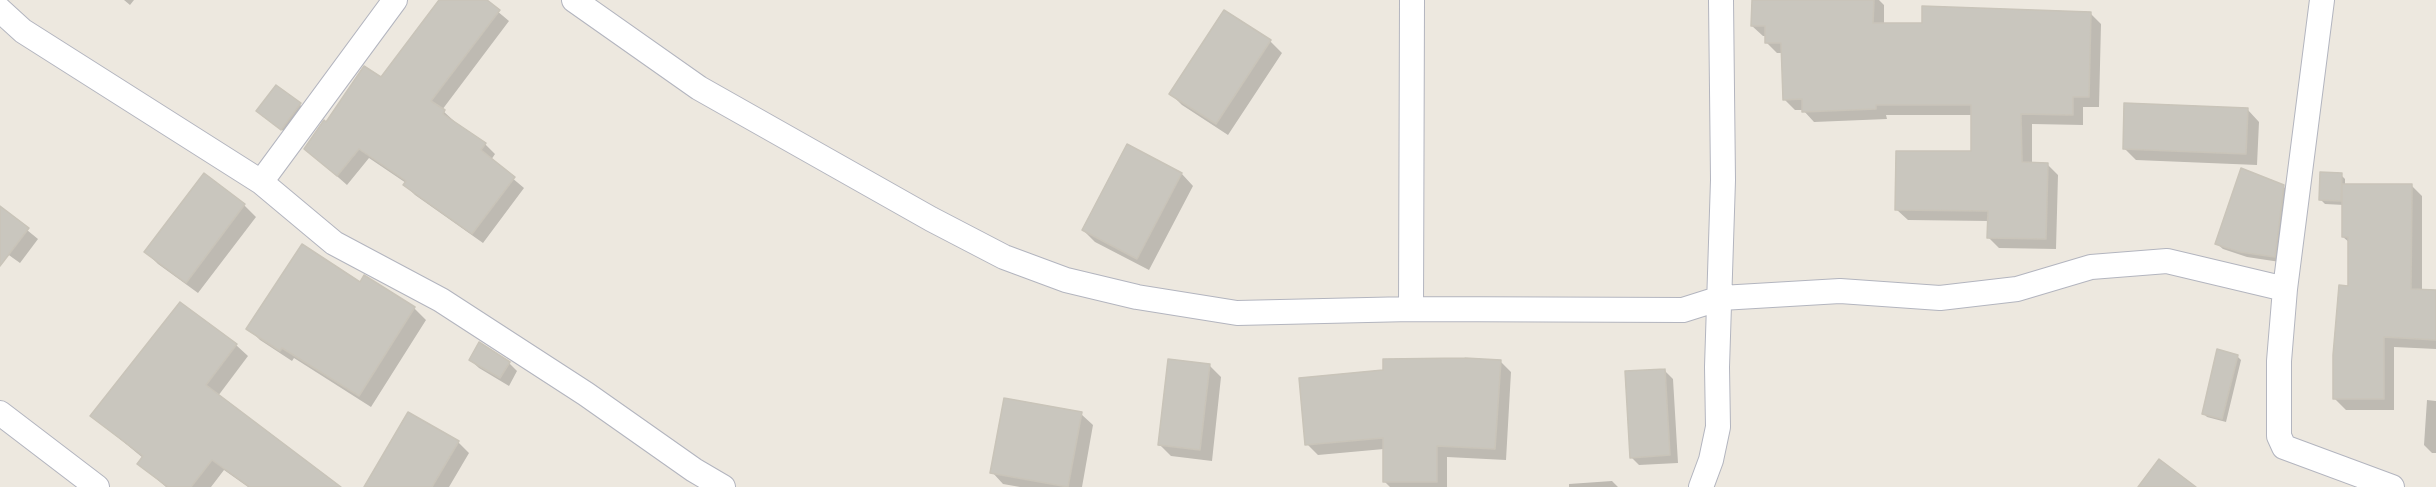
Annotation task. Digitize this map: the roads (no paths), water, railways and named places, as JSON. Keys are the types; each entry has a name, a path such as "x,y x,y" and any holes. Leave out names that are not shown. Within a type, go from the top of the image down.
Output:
{"street":[{"path":"261,182 395,0"},
{"path":"574,0 699,88 931,219 1004,257 1066,280 1137,297 1238,313 1411,309 1683,310 1721,298 1840,291 1940,298 2017,289 2091,267 2167,261 2285,289"},
{"path":"1411,309 1412,0"},
{"path":"1701,487 1711,460 1718,427 1717,367 1723,180 1721,0"},
{"path":"2322,0 2285,289 2278,361 2279,436 2284,447 2392,487"},
{"path":"0,10 23,31 261,182 334,243 441,300 586,394 689,479 723,487"},
{"path":"0,413 97,487"}]}
